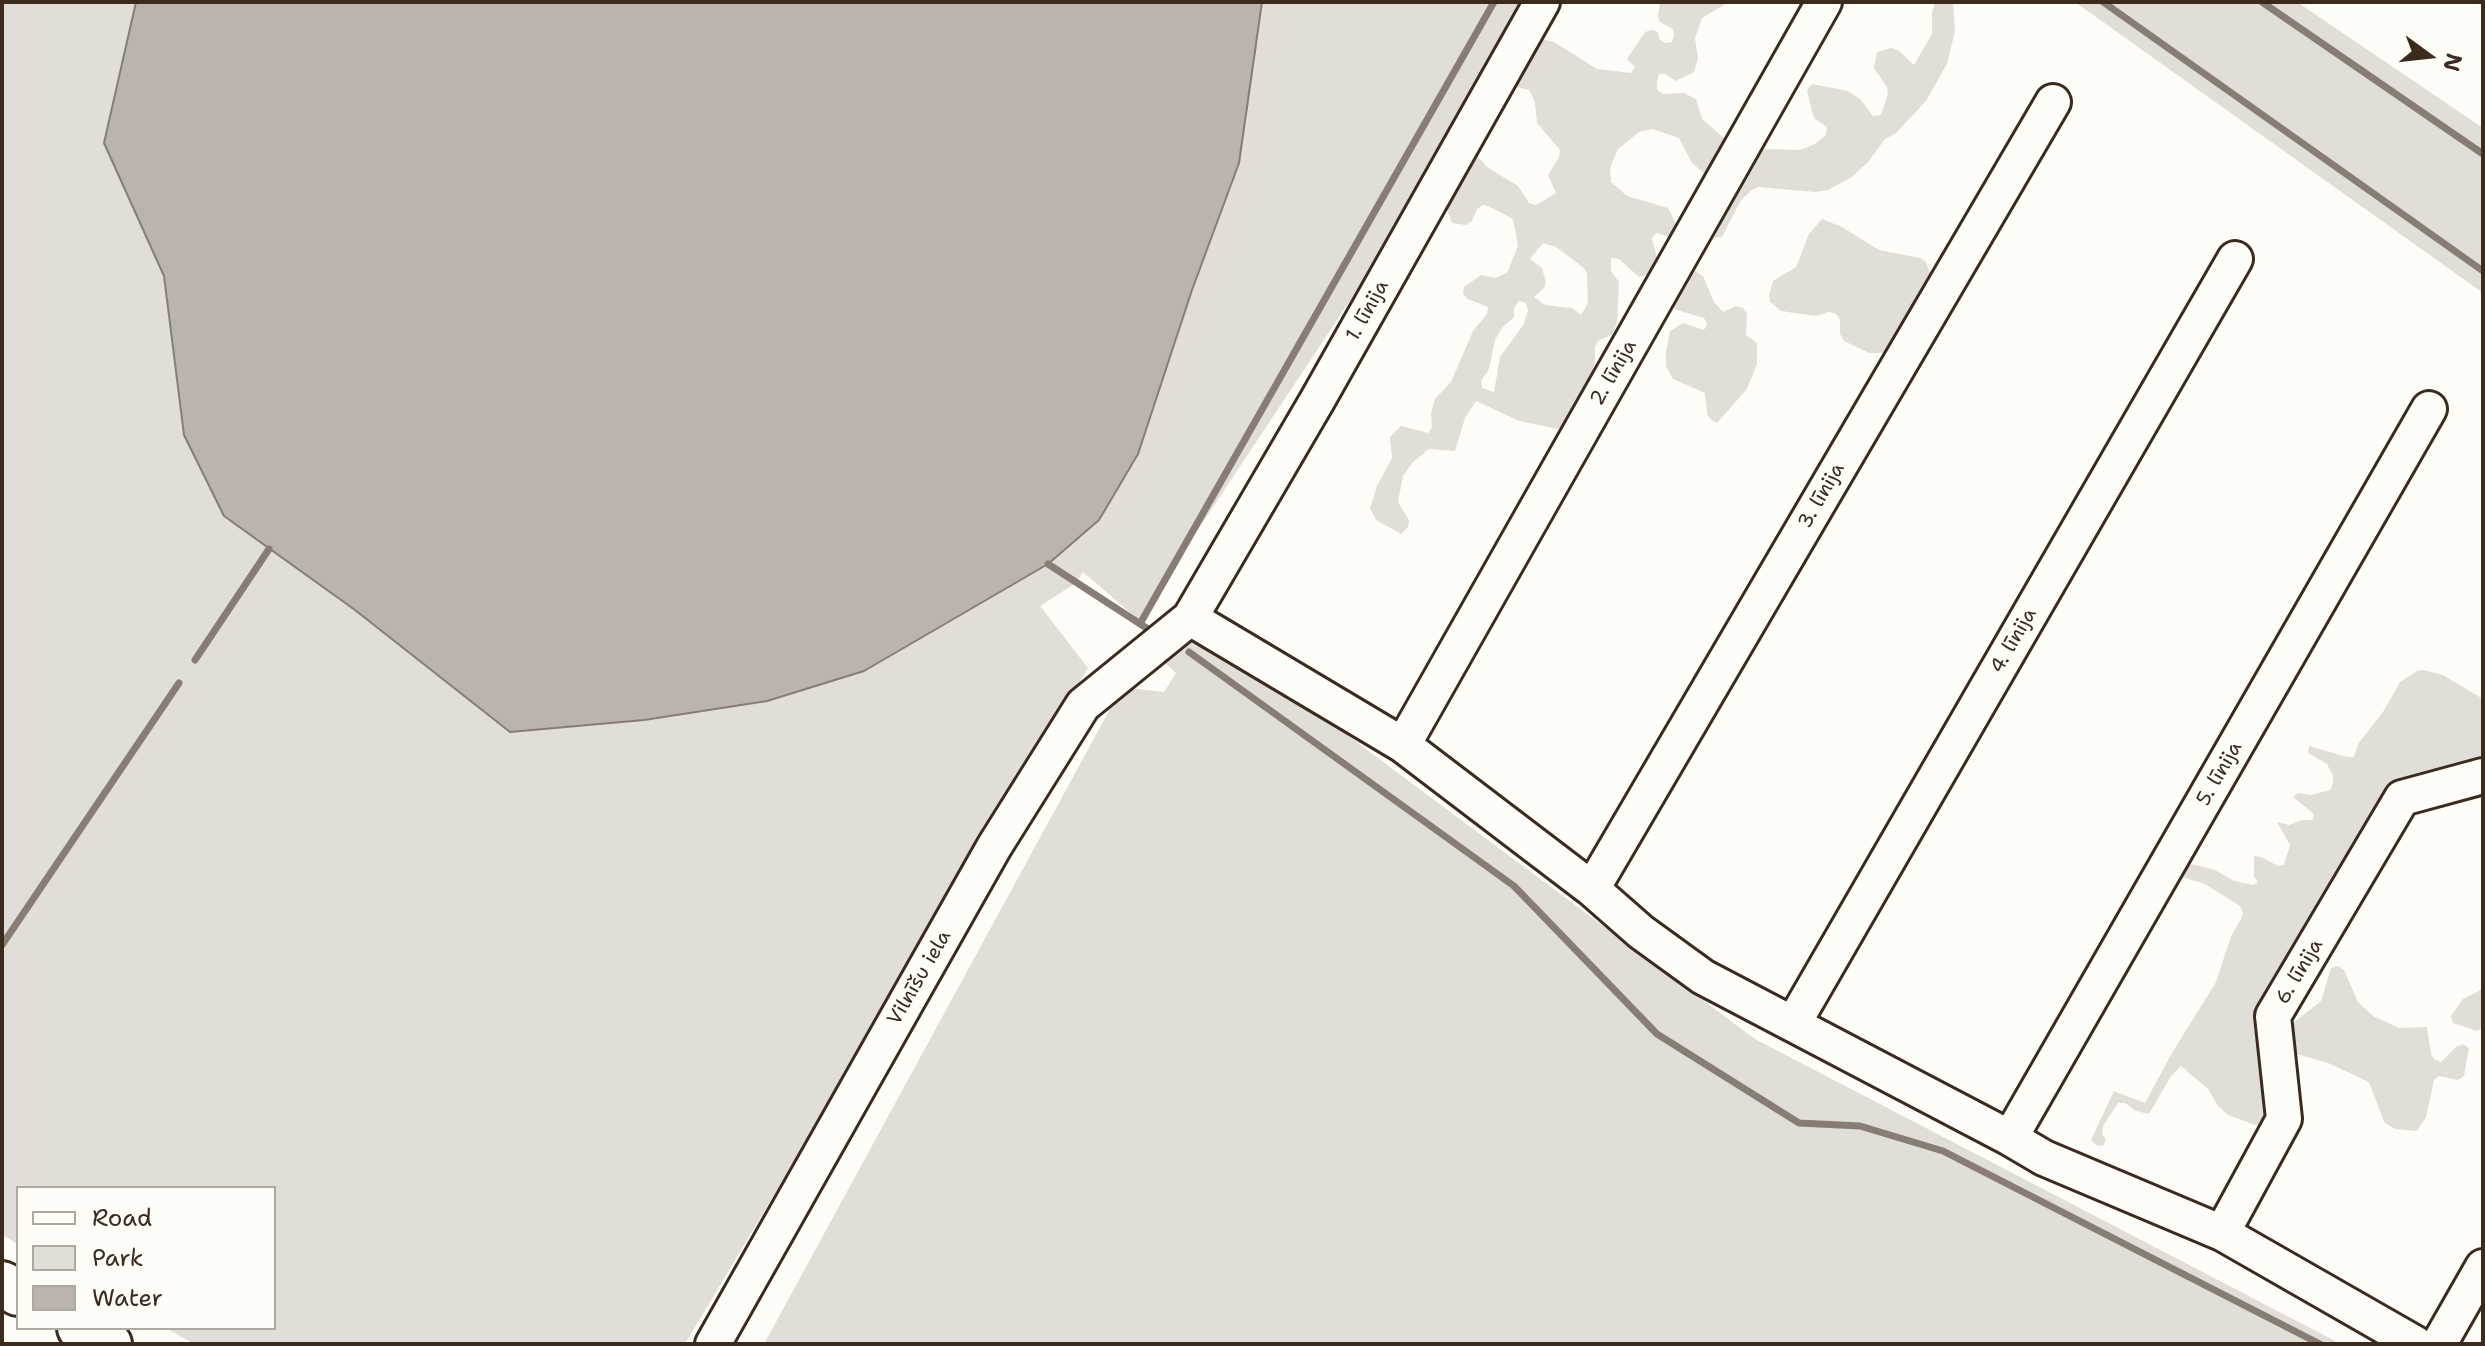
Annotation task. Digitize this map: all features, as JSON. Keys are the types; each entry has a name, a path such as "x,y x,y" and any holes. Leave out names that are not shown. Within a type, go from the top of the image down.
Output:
{"main road":[{"path":"84,1330 109,1344"}],"street":[{"name":"1. līnija","path":"1190,618 1318,399 1542,2"},
{"name":"2. līnija","path":"1403,745 1824,2"},
{"name":"3. līnija","path":"1592,889 2053,102"},
{"name":"4. līnija","path":"1793,1024 2235,259"},
{"name":"5. līnija","path":"2010,1138 2429,409"},
{"name":"Vilnīšu iela","path":"713,1344 994,847 1083,705 1190,618"},
{"path":"1190,618 1403,745 1703,977 2044,1158 2222,1233 2416,1344"},
{"name":"6. līnija","path":"2222,1233 2284,1119 2273,1016 2402,798 2483,776"},
{"path":"2439,1344 2483,1267"}],"green space":[{"path":"2,2 136,2 104,143 164,276 184,435 224,516 355,610 510,732 644,720 767,701 864,671 1048,564 1138,453 1192,290 1258,40 1262,2 1548,2 1164,581 1141,622 1083,572 1076,583 1040,606 1088,668 685,1344 194,1344 170,1330 276,1330 276,1186 16,1186 16,1243 2,1235"},
{"path":"1660,2 1729,2 1702,18 1695,38 1698,59 1694,72 1676,81 1659,74 1657,83 1657,90 1663,94 1684,93 1696,99 1702,119 1724,138 1726,145 1707,176 1692,163 1679,138 1652,129 1639,132 1618,149 1610,168 1611,182 1627,196 1668,208 1678,228 1677,235 1670,237 1656,233 1652,238 1657,258 1646,275 1639,277 1619,259 1611,258 1611,271 1619,282 1617,323 1612,335 1599,340 1595,347 1595,362 1581,409 1569,425 1558,429 1519,421 1476,401 1465,418 1455,451 1429,449 1413,462 1403,476 1398,502 1409,520 1408,527 1401,534 1376,520 1370,508 1377,486 1392,458 1390,437 1401,426 1428,433 1432,427 1431,413 1435,399 1451,382 1473,331 1487,314 1488,307 1463,294 1464,287 1481,275 1495,278 1507,273 1518,246 1513,219 1488,206 1477,209 1472,221 1466,225 1452,223 1447,209 1449,196 1471,159 1478,157 1487,167 1518,186 1529,203 1536,205 1556,193 1548,175 1560,150 1537,123 1535,102 1529,90 1516,87 1514,80 1540,39 1554,42 1597,69 1631,73 1635,67 1627,59 1645,32 1658,32 1659,39 1665,43 1672,42 1673,29 1660,22","holes":["1543,243 1556,247 1584,268 1588,303 1581,315 1572,308 1545,305 1534,297 1546,282 1542,268 1530,259","1519,301 1526,303 1528,310 1524,324 1500,357 1494,392 1482,388 1481,381 1489,369 1495,340 1514,317 1514,308"]},
{"path":"1935,2 1953,2 1955,31 1947,64 1926,101 1896,133 1885,139 1852,177 1828,190 1815,192 1758,187 1741,200 1722,237 1714,238 1711,231 1744,157 1765,149 1800,150 1826,135 1827,127 1815,119 1812,112 1807,90 1812,84 1848,91 1860,99 1873,116 1881,115 1888,94 1887,87 1874,68 1877,52 1891,48 1898,50 1914,65 1932,34"},
{"path":"2075,2 2297,2 2483,128 2483,293"},
{"path":"1822,219 1842,227 1879,250 1926,262 1931,275 1925,296 1891,353 1869,353 1844,341 1836,314 1829,312 1816,316 1781,311 1770,302 1773,281 1796,267 1809,234"},
{"path":"1692,269 1703,276 1714,302 1723,312 1736,306 1743,308 1747,314 1746,335 1757,343 1757,364 1747,389 1717,423 1707,414 1705,393 1673,379 1666,366 1670,331 1683,323 1704,330 1707,324 1704,318 1672,306 1672,291"},
{"path":"1190,618 1755,1039 2341,1344 764,1344 1122,687 1164,692 1176,673 1160,658"},
{"path":"2424,670 2443,675 2483,699 2483,764 2430,780 2298,958 2271,1123 2255,1125 2228,1115 2218,1106 2208,1089 2181,1066 2171,1076 2149,1114 2118,1103 2103,1126 2102,1134 2106,1140 2103,1146 2096,1145 2091,1140 2114,1091 2145,1103 2216,982 2231,936 2243,913 2240,906 2205,884 2179,876 2183,864 2215,870 2234,881 2254,885 2258,882 2254,876 2254,856 2278,866 2284,865 2290,845 2277,822 2289,825 2301,820 2313,820 2314,814 2293,797 2298,793 2311,795 2330,790 2333,783 2327,764 2308,753 2309,746 2354,757 2358,744 2383,712 2400,682"},
{"path":"2338,966 2344,970 2358,1002 2373,1016 2399,1028 2427,1027 2434,1059 2441,1062 2463,1044 2469,1048 2464,1076 2458,1080 2439,1076 2434,1080 2426,1117 2417,1131 2395,1129 2384,1122 2369,1082 2328,1063 2294,1053 2290,1044 2293,1023 2321,1001 2331,968"},
{"path":"2483,989 2483,1028 2477,1031 2453,1023 2451,1016 2463,999"}],"water":[{"path":"136,2 1262,2 1239,163 1192,290 1138,454 1099,520 1048,564 864,671 767,701 644,720 510,732 355,610 224,516 184,435 164,276 104,143"}],"waterway":[{"path":"1141,622 1494,2"},
{"path":"2103,2 2483,271"},
{"path":"2262,2 2483,154"},
{"path":"195,660 269,549"},
{"path":"1048,564 1148,629"},
{"path":"1189,652 1514,886 1657,1034 1799,1123 1860,1126 1943,1151 2320,1344"},
{"path":"2,945 179,683"}]}
